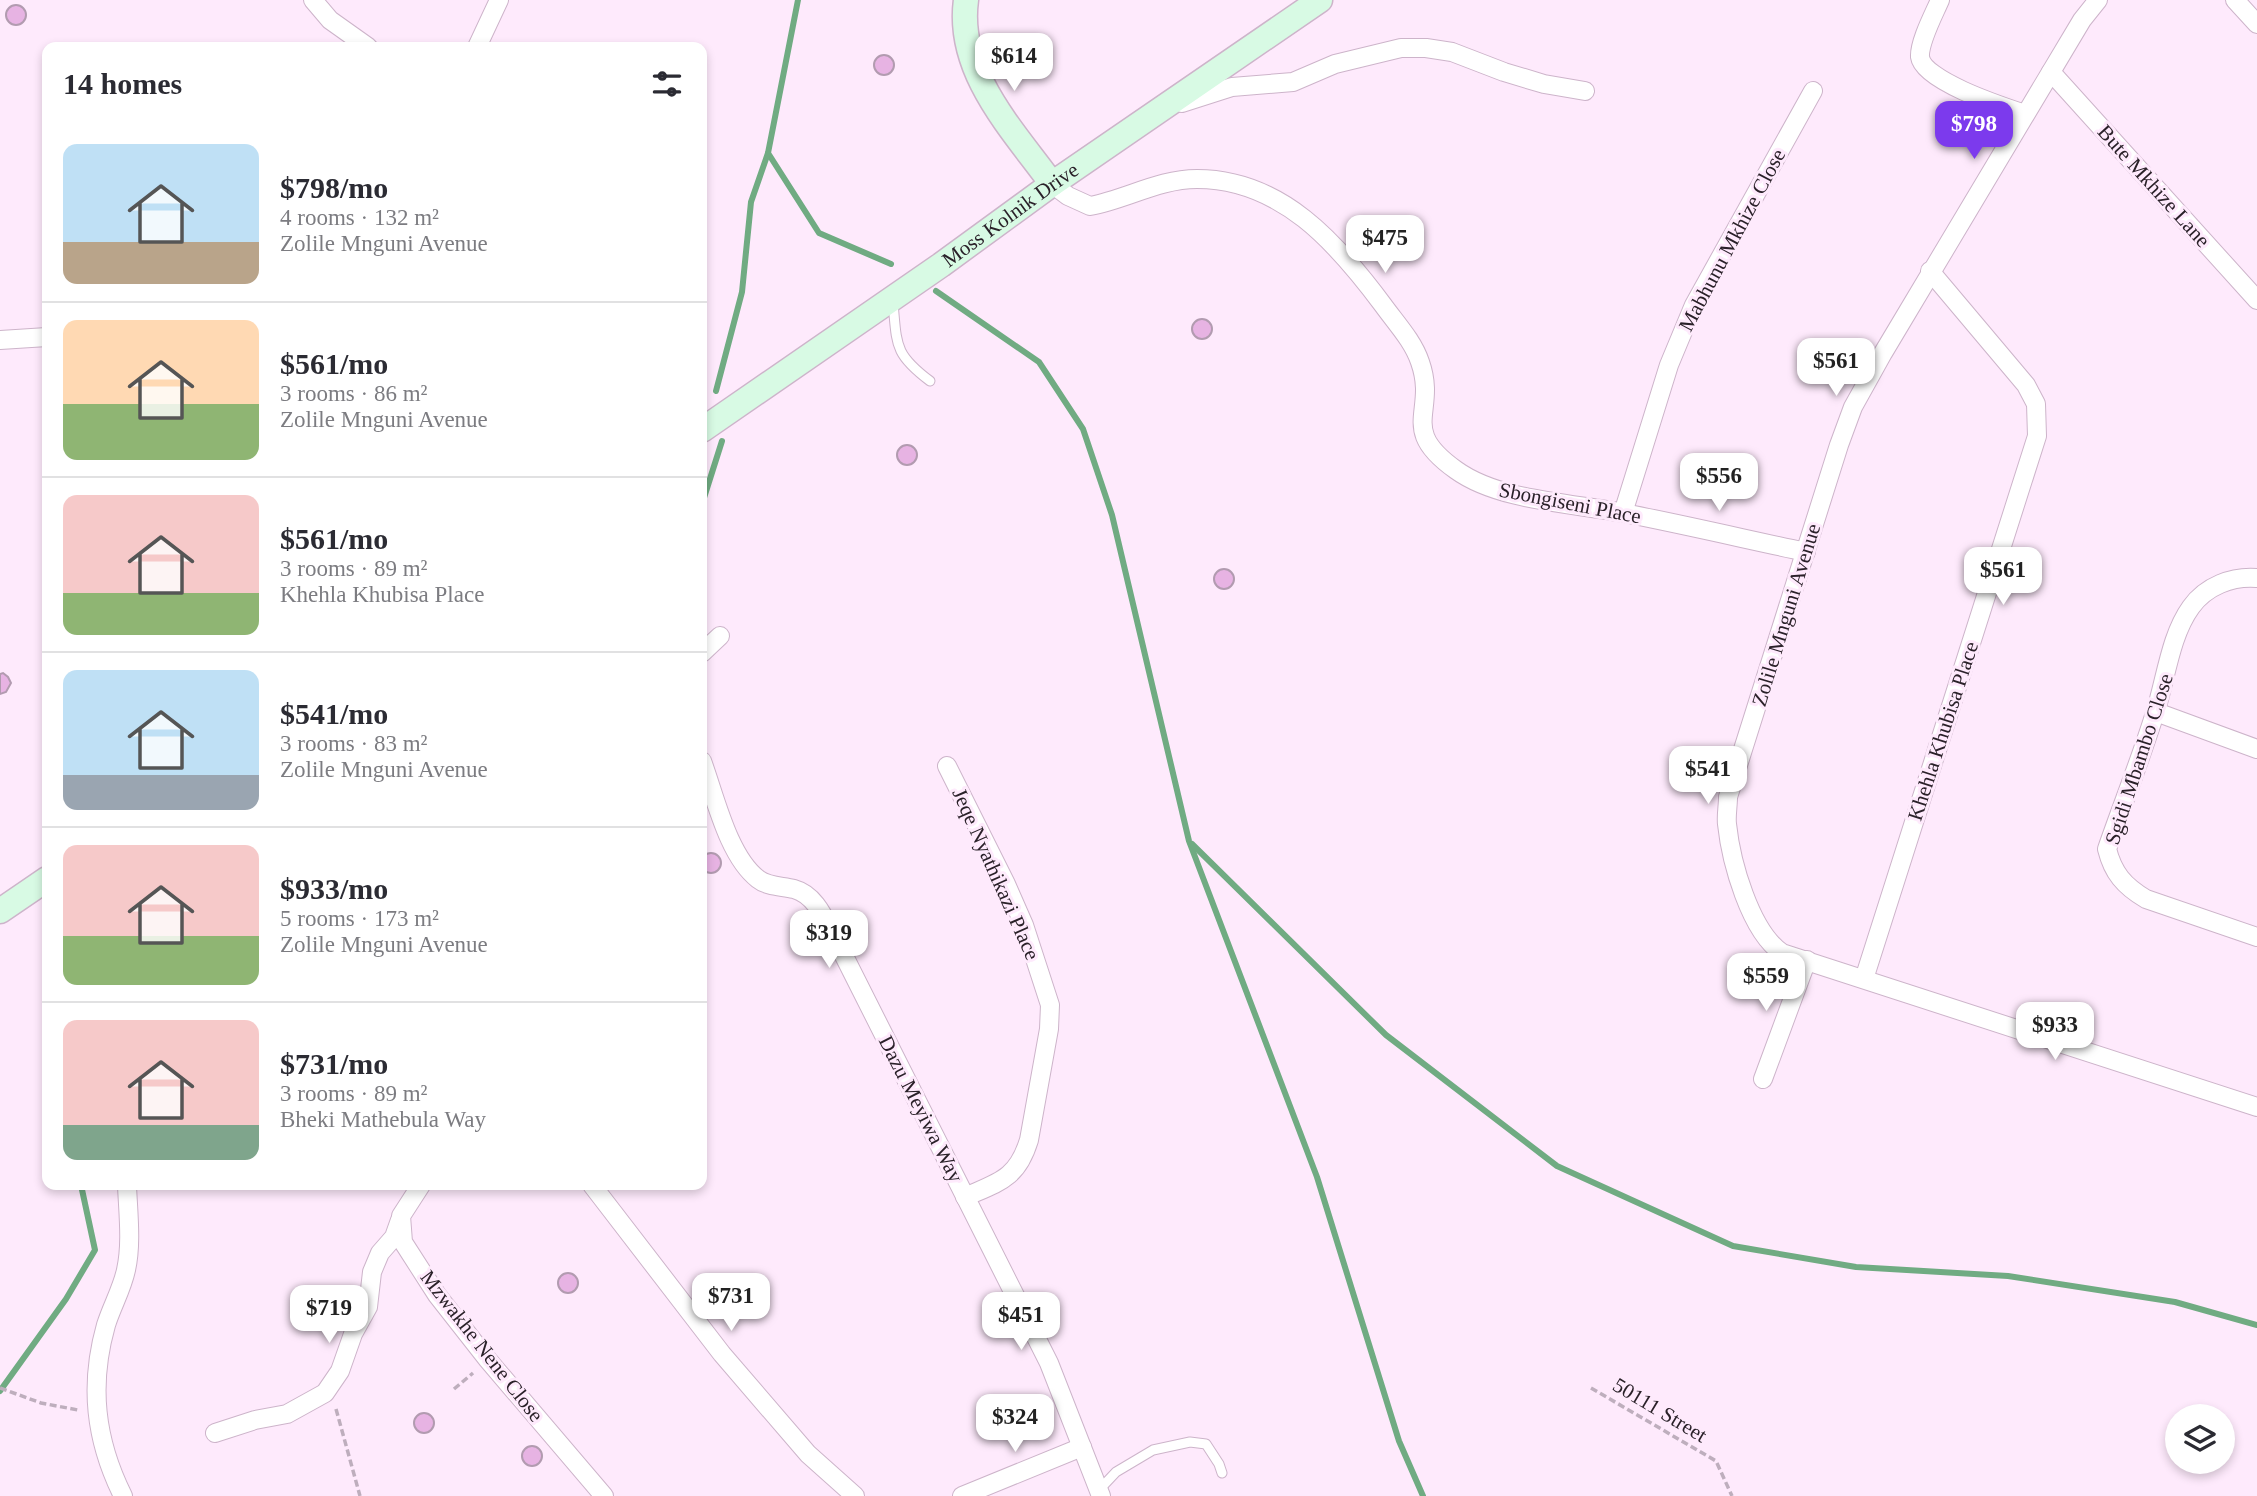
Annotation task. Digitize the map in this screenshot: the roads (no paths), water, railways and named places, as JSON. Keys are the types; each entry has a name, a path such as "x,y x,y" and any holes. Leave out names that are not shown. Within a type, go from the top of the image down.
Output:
{"main road":[{"path":"965,0 967,45 987,93 1052,184"},
{"name":"Moss Kolnik Drive","path":"707,426 1320,0"},
{"path":"0,911 42,882"}],"street":[{"path":"313,0 330,20 361,42"},
{"path":"479,42 499,0"},
{"path":"1940,0 1923,44 1920,57 1923,64 1940,78 1974,95 2025,114"},
{"name":"Zolile Mnguni Avenue","path":"2098,0 2082,20 1930,271 1853,407 1728,797 1726,821 1744,893 1763,935 1782,953 2257,1107"},
{"path":"2235,0 2257,24"},
{"path":"1156,112 1232,87 1293,82 1335,64 1401,48 1452,52 1544,84 1585,91"},
{"name":"Bute Mkhize Lane","path":"2051,72 2257,300"},
{"name":"Mabhunu Mkhize Close","path":"1623,513 1669,365 1694,305 1813,91"},
{"name":"Sbongiseni Place","path":"1052,184 1068,196 1090,206 1152,186 1197,179 1222,180 1280,201 1315,227 1342,253 1412,345 1425,383 1423,433 1430,449 1474,482 1497,491 1623,513 1806,552"},
{"name":"Khehla Khubisa Place","path":"1864,979 2038,436 2036,404 2026,385 1930,271"},
{"path":"0,340 42,337"},
{"name":"Sgidi Mbambo Close","path":"2257,578 2228,581 2212,588 2190,608 2177,636 2156,712 2107,849 2118,878 2129,889 2146,899 2257,937"},
{"path":"707,648 720,636"},
{"path":"2156,712 2257,749"},
{"name":"Jeqe Nyathikazi Place","path":"947,766 1024,925 1050,1005 1046,1041 1023,1158 1004,1180 965,1197"},
{"name":"Dazu Meyiwa Way","path":"707,775 727,831 744,864 760,881 811,898 825,920 1049,1363 1100,1493"},
{"path":"1763,1079 1807,960"},
{"path":"123,1496 108,1460 97,1414 95,1390 106,1328 126,1273 127,1190"},
{"path":"215,1433 255,1420 288,1414 325,1393 340,1371 353,1334 368,1307 372,1272 380,1253 394,1237 401,1216 417,1190"},
{"path":"596,1190 722,1354 808,1454 855,1496"},
{"name":"Mzwakhe Nene Close","path":"401,1216 403,1242 437,1296 604,1496"},
{"path":"962,1496 1082,1447"}],"lane":[{"path":"892,297 896,336 902,357 930,381"},
{"path":"1100,1493 1116,1472 1153,1450 1190,1442 1206,1444 1222,1473"}],"waterway":[{"path":"798,0 768,153 819,233 891,264"},
{"path":"716,391 742,292 751,202 768,153"},
{"path":"936,291 1039,362 1083,429 1112,515 1189,841 1317,1177 1399,1441 1423,1496"},
{"path":"707,488 722,441"},
{"path":"1192,844 1386,1035 1557,1166 1733,1246 1856,1267 2008,1276 2175,1302 2257,1325"},
{"path":"0,1391 66,1299 95,1250 82,1190"}]}
